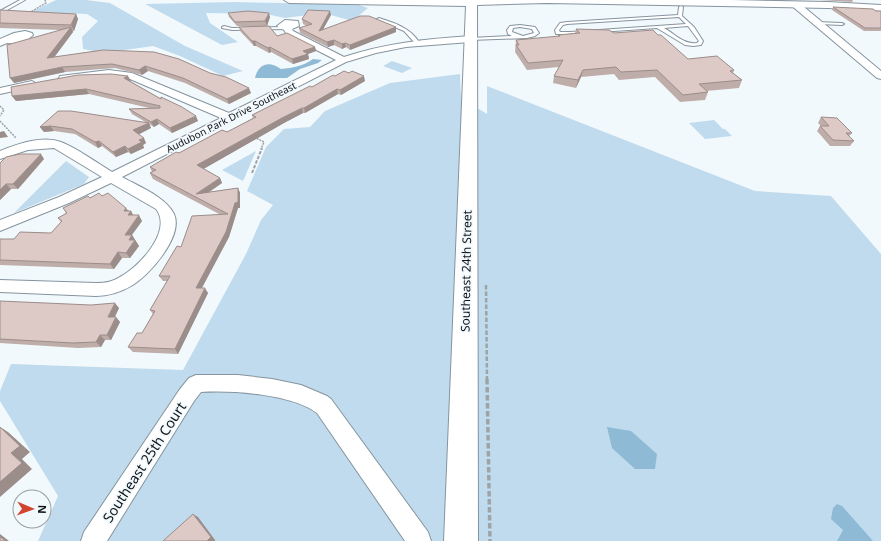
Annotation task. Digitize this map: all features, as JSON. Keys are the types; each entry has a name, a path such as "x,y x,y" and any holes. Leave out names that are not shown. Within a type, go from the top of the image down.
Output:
{"main road":[{"path":"289,0 458,4 469,0 681,11 798,7 881,8"},
{"name":"Southeast 24th Street","path":"460,541 470,39 469,0"},
{"path":"510,2 547,0 722,4 760,2 798,7"},
{"path":"681,11 722,4"}],"street":[{"path":"798,7 881,76"},
{"path":"287,28 290,33 343,60"},
{"name":"Audubon Park Drive Southeast","path":"0,226 64,200 112,177 343,60 375,50 417,42 470,39"},
{"path":"0,91 50,80 96,73 123,74 132,76 228,118"},
{"path":"0,155 23,146 37,144 57,145 161,206 167,213 169,221 168,229 163,241 147,266 130,279 115,286 94,290 0,286"},
{"name":"Southeast 25th Court","path":"93,541 187,394 196,384 211,382 256,386 298,393 311,398 324,406 419,541"}],"lane":[{"path":"0,13 23,0"},
{"path":"657,27 666,31 680,42 688,45 699,44 701,41 681,11 567,23 562,24 557,30 558,32 570,33 657,27 689,25"},
{"path":"379,18 408,30 417,42"},
{"path":"835,18 848,28"},
{"path":"818,23 842,24"},
{"path":"470,39 519,37 532,36 537,33 537,31 533,28 524,26 516,26 510,29 510,33 519,37"},
{"path":"224,27 232,29 287,28"}],"path":[{"path":"26,15 46,3 45,0"},
{"path":"0,106 4,110 0,116"},
{"path":"0,121 23,146"},
{"path":"250,135 264,142 252,173"},
{"path":"486,277 490,541"}],"shaded area":[{"path":"56,0 86,0 110,3 185,46 243,71 223,76 180,56 153,46 104,53 83,49 82,37 98,21 87,14 31,12"},
{"path":"235,2 359,5 368,8 352,21 331,15 308,15 285,18 266,14 206,13 210,23 238,42 222,45 145,4"},
{"path":"313,59 322,60 318,63 300,69 287,78 255,78 259,69 268,64 285,69 302,65"},
{"path":"392,61 412,68 402,73 383,66"},
{"path":"460,74 461,98 487,114 487,86 755,191 831,196 881,254 881,541 38,541 43,529 52,529 52,510 58,496 0,401 0,391 11,364 183,370 246,254 261,220 273,205 247,191 266,147 284,129 310,127 325,111 390,83"},
{"path":"714,120 732,136 705,139 689,123"},
{"path":"256,151 243,181 222,170"},
{"path":"66,161 89,177 84,184 14,213"},
{"path":"607,427 631,431 657,454 655,469 635,469 612,448"},
{"path":"837,504 842,506 873,541 837,541 843,530 831,519 833,508"}],"building":[{"path":"833,7 873,9 876,11 881,11 881,28 865,28"},
{"path":"0,10 76,14 71,25 0,23"},
{"path":"308,10 330,11 319,31 360,16 369,16 396,27 350,45 345,43 342,44 334,40 327,42 299,28 312,24 302,19"},
{"path":"248,11 269,13 265,21 235,22 228,13"},
{"path":"269,26 277,36 287,33 315,47 303,51 308,54 292,59 270,47 268,48 255,41 252,41 239,27"},
{"path":"71,27 47,58 103,50 154,52 179,59 210,73 226,77 249,88 227,99 183,78 145,66 139,70 112,64 62,67 10,78 7,45"},
{"path":"576,29 609,30 614,33 653,30 658,35 661,35 688,59 717,56 734,70 730,71 742,80 699,84 708,92 683,95 657,70 621,72 616,67 583,70 578,80 554,76 563,60 528,63 516,45 519,45 516,40 580,33"},
{"path":"344,71 349,73 352,71 364,76 340,90 337,89 304,108 282,118 197,165 220,178 196,194 238,188 238,202 235,203 226,232 196,288 205,288 175,349 128,347 137,333 142,333 155,311 150,310 170,276 159,276 177,246 181,247 192,216 228,214 150,173 156,170 150,167 176,152 179,153 222,130 227,132 256,117 252,115"},
{"path":"111,74 128,76 124,78 161,99 161,97 182,107 196,116 170,128 157,119 151,122 129,109 160,108 160,106 86,89 12,96 11,87 78,75"},
{"path":"58,111 71,111 149,123 133,130 144,138 139,140 142,142 128,149 125,146 113,152 99,141 95,142 72,129 50,126 40,127"},
{"path":"821,117 837,118 852,133 846,133 854,141 833,140 820,126 829,126"},
{"path":"20,154 41,154 13,184 6,184 0,190 0,163 6,157"},
{"path":"99,193 102,196 108,193 126,208 124,211 131,211 128,215 139,215 125,235 132,235 129,240 135,240 126,253 118,252 110,264 0,260 0,239 14,239 20,232 51,233 62,221 58,218 67,213 63,208 88,196 90,198"},
{"path":"0,301 91,305 115,303 108,317 116,317 107,335 100,335 96,342 73,343 0,339"},
{"path":"0,427 20,446 11,453 22,463 0,482"},
{"path":"193,514 211,537 207,541 163,541"},
{"path":"0,537 6,541 0,541"}]}
